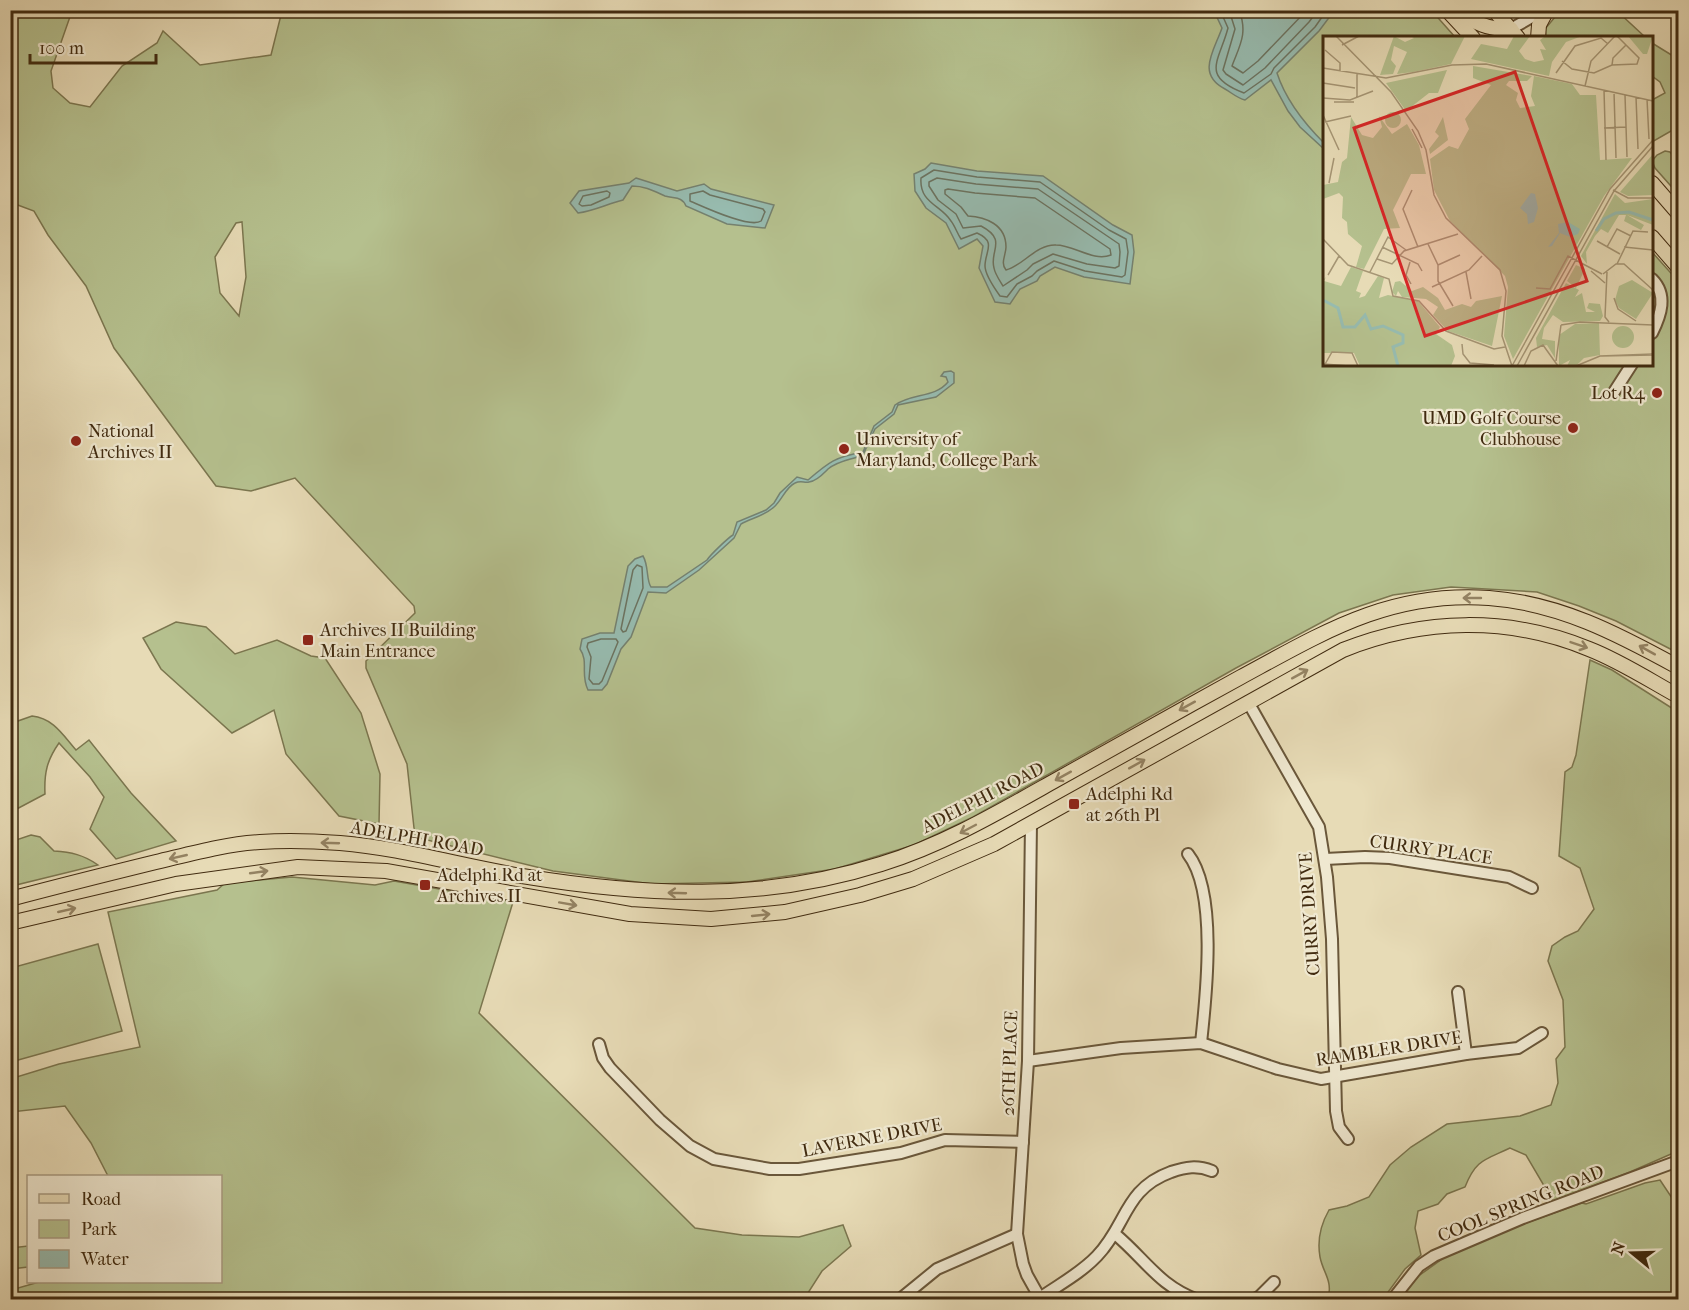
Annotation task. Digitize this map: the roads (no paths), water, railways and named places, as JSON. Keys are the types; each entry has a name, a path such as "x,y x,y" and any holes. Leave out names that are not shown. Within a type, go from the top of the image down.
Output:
{"main road":[{"path":"1447,10 1471,36"},
{"path":"1456,10 1479,25 1510,35"},
{"path":"1494,10 1510,35"},
{"path":"1538,36 1539,25 1545,10"},
{"path":"1653,184 1678,213"},
{"path":"1653,238 1678,267"},
{"name":"ADELPHI ROAD","path":"10,899 184,855 237,844 262,842 339,843 408,853 519,875 628,891 716,893 818,880 884,864 960,834 1310,640 1375,611 1425,601 1485,598 1555,610 1615,633 1678,667"},
{"name":"ADELPHI ROAD","path":"10,923 176,884 298,867 386,871 630,914 711,919 785,912 837,901 914,879 994,844 1343,650 1383,635 1431,627 1467,625 1522,630 1574,643 1606,657 1678,696"}],"street":[{"path":"1510,35 1528,10"},
{"path":"1510,35 1545,10"},
{"path":"1653,280 1661,290 1662,298 1661,311 1653,331"},
{"path":"1614,392 1631,366"},
{"name":"CURRY DRIVE","path":"1248,702 1319,827 1325,859 1332,939 1336,1111 1339,1127 1348,1139"},
{"name":"26TH PLACE","path":"1031,823 1028,1061 1017,1234 1023,1264 1039,1299"},
{"path":"1188,854 1195,863 1203,893 1208,956 1201,1043"},
{"name":"CURRY PLACE","path":"1325,859 1390,858 1509,878 1532,888"},
{"path":"1458,992 1466,1054"},
{"name":"RAMBLER DRIVE","path":"1028,1061 1121,1048 1201,1043 1307,1077 1321,1079 1466,1054 1518,1048 1542,1033"},
{"name":"LAVERNE DRIVE","path":"599,1044 603,1058 610,1068 660,1120 690,1146 714,1159 770,1169 799,1169 901,1153 945,1140 1023,1142"},
{"name":"COOL SPRING ROAD","path":"1392,1299 1419,1266 1434,1256 1523,1218 1678,1161"},
{"path":"1039,1299 1088,1265 1115,1234 1131,1201 1146,1185 1159,1176 1187,1166 1212,1171"},
{"path":"899,1299 937,1269 1017,1234"},
{"path":"1115,1234 1128,1244 1164,1282 1198,1299"},
{"path":"1253,1299 1260,1296 1274,1281"}],"water":[{"path":"1214,11 1334,11 1319,31 1277,73 1291,102 1323,142 1323,148 1300,127 1288,111 1271,80 1245,100 1216,83 1209,69 1212,53 1222,28"},
{"path":"931,163 977,171 1043,176 1113,225 1132,235 1134,252 1130,284 1084,277 1055,267 1040,276 1037,281 1020,289 1010,304 995,302 979,268 983,246 977,239 959,249 946,223 926,208 915,191 914,174"},
{"path":"636,178 677,191 704,184 711,189 774,205 765,228 727,224 686,206 680,199 637,186 632,186 623,200 590,211 578,213 570,203 579,191 629,183"},
{"path":"944,372 954,373 954,383 936,397 898,405 894,414 875,429 863,455 836,464 815,480 795,483 770,510 741,524 734,538 699,570 666,593 648,592 631,637 621,649 607,684 602,690 588,690 584,659 580,649 582,639 600,633 614,633 628,566 635,559 643,556 651,587 667,587 707,560 733,535 737,522 766,510 797,477 808,480 833,461 863,452 874,426 892,412 895,405 937,391 948,382 946,377 941,376"}],"place":[{"name":"Lot R4","path":"1657,393"},
{"name":"UMD Golf Course Clubhouse","path":"1573,428"},
{"name":"National Archives II","path":"76,441"},
{"name":"University of Maryland, College Park","path":"844,449"},
{"name":"Archives II Building Main Entrance","path":"308,640"},
{"name":"Adelphi Rd at 26th Pl","path":"1074,804"},
{"name":"Adelphi Rd at Archives II","path":"425,885"}]}
